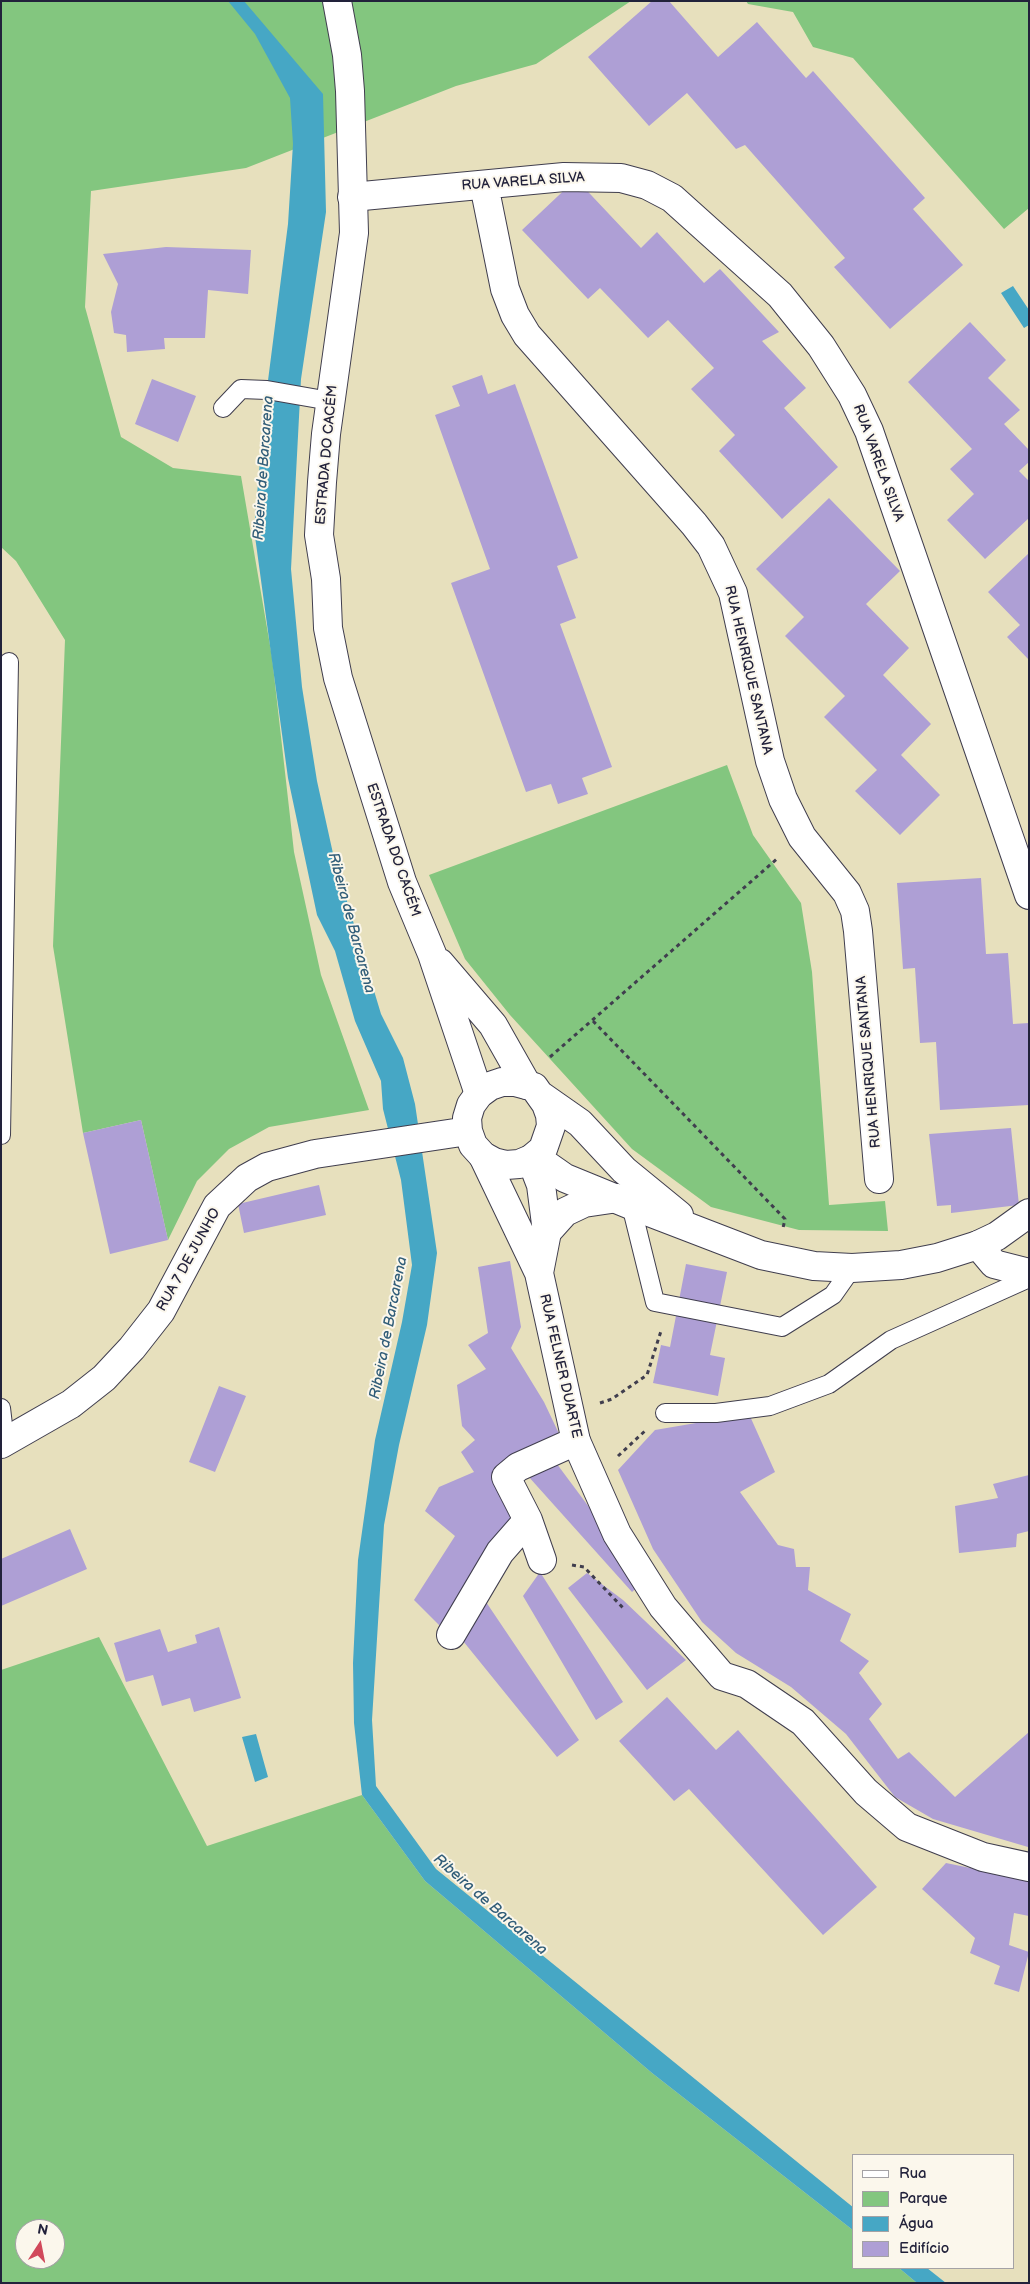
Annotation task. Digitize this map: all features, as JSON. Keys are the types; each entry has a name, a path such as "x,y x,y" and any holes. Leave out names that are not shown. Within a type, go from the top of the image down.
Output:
{"street":[{"name":"ESTRADA DO CACÉM","path":"337,1 348,55 354,233 323,463 319,535 326,579 328,628 338,678 402,882 432,954 479,1094"},
{"name":"RUA VARELA SILVA","path":"352,196 574,177 621,178 647,185 672,198 693,214 780,295 806,325 852,395 869,432 1029,895"},
{"name":"RUA HENRIQUE SANTANA","path":"484,185 505,289 515,315 527,335 694,524 711,546 723,570 732,593 770,761 782,799 802,836 835,874 847,893 854,911 858,931 879,1179"},
{"name":"ESTRADA DO CACÉM","path":"432,954 493,1025 533,1090"},
{"path":"533,1090 546,1104 551,1126 546,1144 533,1158 519,1164 506,1165 494,1162 483,1156 473,1145 468,1131 467,1118 471,1105 479,1094 490,1086 502,1082 515,1082 533,1090 580,1123 624,1170 699,1232"},
{"name":"RUA 7 DE JUNHO","path":"3,1443 72,1404 104,1378 132,1348 161,1311 218,1206 237,1186 267,1167 289,1159 375,1144 468,1131"},
{"name":"RUA FELNER DUARTE","path":"483,1156 539,1273 576,1441 594,1478 617,1534 663,1607 722,1676 747,1684 803,1722 866,1792 906,1826 982,1856 1029,1867"},
{"path":"533,1158 566,1178 699,1232 761,1255 814,1266 852,1268 901,1266 937,1258 978,1245 996,1236 1029,1213"},
{"name":"RUA FELNER DUARTE","path":"533,1158 541,1185 547,1232 539,1273"},
{"path":"547,1232 565,1212 584,1203 624,1201"},
{"path":"978,1245 994,1264 1029,1273"},
{"path":"542,1560 528,1520 506,1477 518,1467 576,1441"},
{"path":"450,1634 500,1552 528,1520"}],"lane":[{"path":"223,408 241,389 267,390 330,401"},
{"path":"1,1136 9,662"},
{"path":"624,1201 655,1302 782,1327 833,1294 852,1268"},
{"path":"665,1413 716,1413 770,1406 829,1384 891,1340 1029,1278"},
{"path":"1,1408 3,1443"}],"path":[{"path":"544,1051 551,1058 802,836"},
{"path":"593,1021 785,1219 779,1258"},
{"path":"612,1400 647,1374 670,1304"},
{"path":"594,1478 665,1413"}],"green space":[{"path":"1,1 631,1 536,64 456,86 246,168 91,191 85,307 121,437 173,468 241,476 272,657 294,852 321,975 369,1110 269,1127 229,1149 197,1181 168,1240 141,1120 83,1133 53,946 65,640 16,561 1,547"},
{"path":"746,1 1029,1 1029,208 1004,229 853,58 813,47 793,12 748,4"},
{"path":"727,765 753,835 801,903 812,972 829,1205 885,1201 888,1231 799,1230 711,1207 632,1149 510,1015 465,959 429,875"},
{"path":"99,1637 207,1846 362,1795 425,1881 652,2073 852,2229 852,2269 900,2269 917,2283 1,2283 1,1670"}],"water":[{"name":"Ribeira de Barcarena","path":"228,1 244,1 323,94 326,212 301,379 291,569 302,687 317,781 334,858 381,1014 403,1058 415,1104 437,1253 427,1325 399,1445 384,1525 372,1720 376,1786 436,1869 852,2206 852,2229 652,2073 425,1881 362,1795 354,1723 353,1663 358,1560 375,1440 402,1322 412,1265 401,1180 383,1109 381,1081 355,1021 335,951 317,915 288,778 254,529 265,404 288,224 293,144 290,98 255,34"},
{"path":"1013,286 1029,310 1029,325 1024,328 1001,293"},
{"path":"256,1734 268,1777 255,1782 242,1737"},
{"path":"900,2269 928,2269 946,2283 917,2283"}],"building":[{"path":"652,1 669,1 718,57 757,22 806,78 813,71 925,198 913,209 963,265 890,329 834,267 845,258 745,145 736,149 687,93 649,126 588,57"},
{"path":"576,179 641,248 657,232 704,283 720,269 779,332 762,341 806,388 784,408 838,467 782,519 719,451 735,435 691,389 714,368 668,320 648,338 600,288 588,299 522,230"},
{"path":"166,247 251,250 248,294 208,290 205,338 164,338 165,349 127,352 126,335 114,333 111,312 118,284 103,254"},
{"path":"970,322 1006,360 988,378 1020,410 1004,424 1029,450 1029,462 1019,471 1029,481 1029,518 985,559 947,520 974,494 950,469 972,449 908,382"},
{"path":"482,375 488,394 515,384 578,558 557,566 576,618 560,624 612,767 582,778 588,794 558,804 551,784 526,792 451,583 490,569 435,415 460,406 452,386"},
{"path":"152,379 196,396 178,442 135,424"},
{"path":"829,498 900,571 866,604 909,648 883,675 931,724 901,755 940,795 900,835 855,791 877,770 824,717 845,696 785,636 804,617 756,569"},
{"path":"1029,553 1029,660 1007,637 1020,625 988,592"},
{"path":"981,878 986,954 1008,953 1013,1024 1029,1023 1029,1105 940,1110 936,1042 920,1043 915,968 903,969 897,883"},
{"path":"141,1120 168,1240 110,1254 83,1133"},
{"path":"1011,1128 1019,1205 951,1213 951,1205 937,1206 929,1134"},
{"path":"319,1185 326,1215 244,1233 238,1204"},
{"path":"510,1261 521,1327 511,1348 544,1402 562,1440 513,1457 523,1520 447,1633 414,1600 455,1536 425,1511 439,1487 474,1472 461,1452 475,1440 462,1426 457,1385 486,1369 468,1345 488,1333 478,1267"},
{"path":"686,1264 727,1272 710,1355 725,1358 718,1396 653,1383 661,1345 670,1347"},
{"path":"219,1386 246,1396 215,1472 189,1462"},
{"path":"749,1414 775,1472 740,1492 778,1545 794,1549 796,1567 810,1567 808,1590 851,1614 840,1641 869,1661 859,1673 882,1704 869,1719 898,1759 909,1752 955,1797 1029,1732 1028,1847 933,1819 895,1797 846,1734 791,1687 736,1653 702,1622 653,1549 618,1470 655,1430"},
{"path":"551,1456 644,1581 632,1592 528,1476"},
{"path":"1029,1475 1029,1531 1017,1534 1016,1547 959,1553 955,1506 998,1498 993,1484"},
{"path":"70,1529 87,1569 1,1606 1,1559"},
{"path":"540,1572 623,1702 596,1720 523,1596"},
{"path":"587,1573 623,1600 686,1660 647,1690 568,1588"},
{"path":"482,1596 579,1740 557,1757 459,1636"},
{"path":"219,1627 241,1698 194,1712 190,1698 162,1706 153,1675 126,1682 114,1643 160,1629 168,1652 197,1643 195,1635"},
{"path":"667,1697 716,1750 738,1730 877,1887 823,1935 689,1789 674,1801 619,1741"},
{"path":"946,1863 1029,1880 1029,1916 1014,1913 1009,1945 1029,1952 1019,1992 994,1984 1000,1966 970,1953 975,1938 922,1889"}]}
